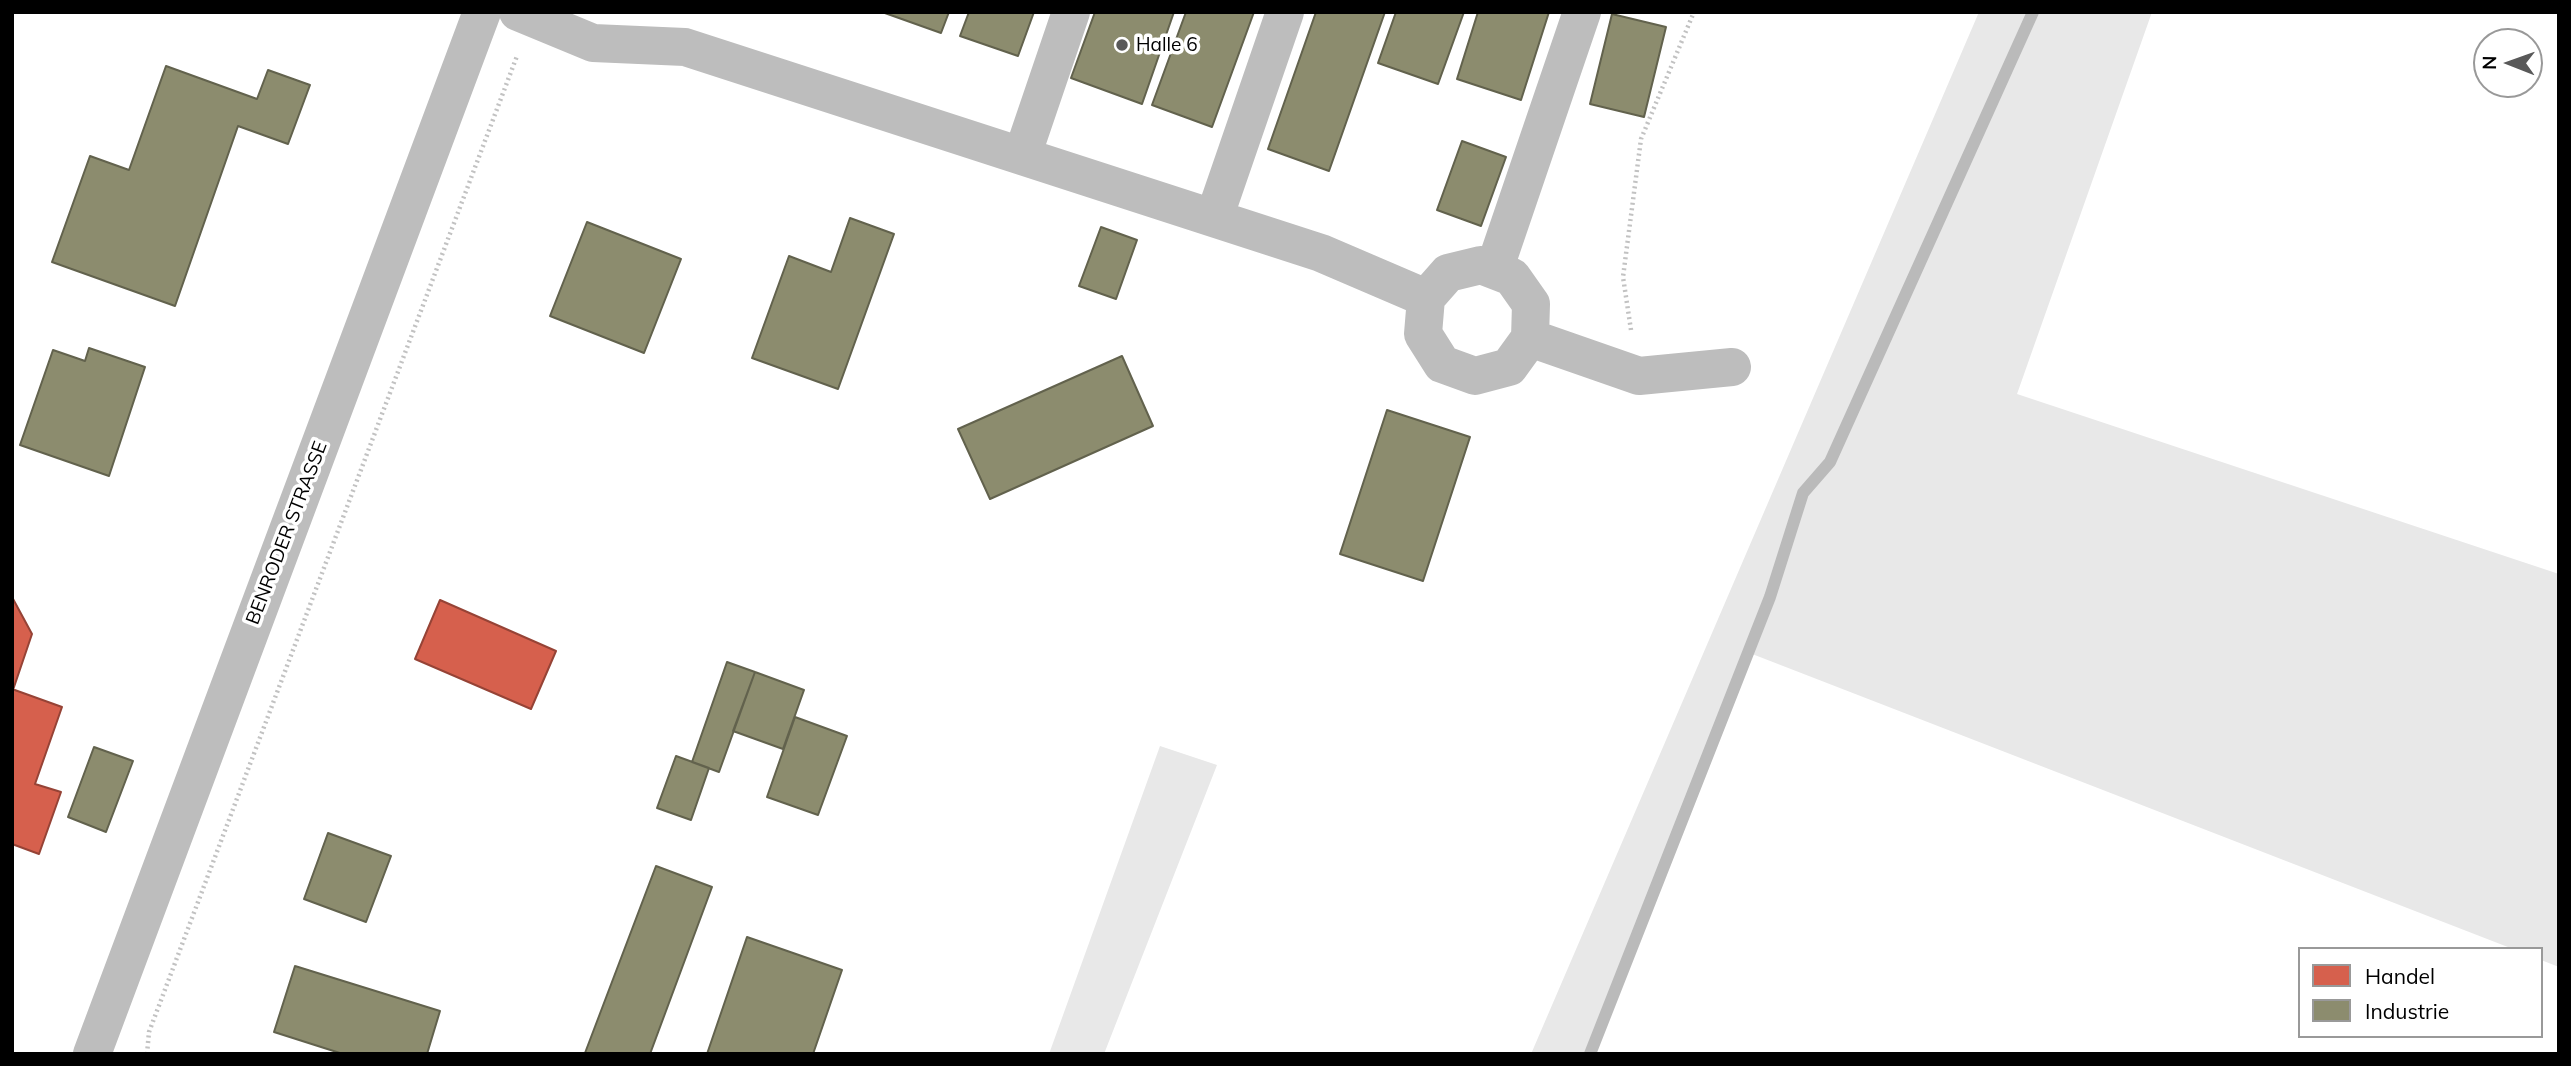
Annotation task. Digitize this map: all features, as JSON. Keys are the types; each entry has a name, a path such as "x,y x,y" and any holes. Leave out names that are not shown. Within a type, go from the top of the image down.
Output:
{"street":[{"name":"BENRODER STRASSE","path":"92,1054 482,12"},
{"path":"1022,156 1071,12"},
{"path":"1214,218 1285,12"},
{"path":"1494,270 1582,12"},
{"path":"525,15 685,47 1321,253 1426,298"},
{"path":"1480,265 1494,270 1512,277 1531,304 1530,338 1509,367 1475,376 1442,364 1423,334 1426,298 1448,273 1480,265"},
{"path":"1530,338 1639,376 1732,367"}],"path":[{"path":"1639,376 1623,277 1641,139 1694,12"},
{"path":"147,1054 149,1032 525,15"}],"shaded area":[{"path":"1979,12 2152,12 2017,394 2559,574 2559,967 2543,961 2543,947 2508,947 1747,652 1588,1054 1531,1054"},
{"path":"1160,746 1217,765 1104,1054 1049,1054"}],"building: Handel":[{"path":"12,597 32,634 13,690 12,689"},
{"path":"440,600 556,651 531,709 415,659"},
{"path":"12,689 62,707 35,784 61,792 39,854 12,844"}],"building: Industrie":[{"path":"882,12 949,12 941,33"},
{"path":"969,12 1034,12 1018,56 960,36"},
{"name":"Halle 6","path":"1095,12 1174,12 1142,104 1071,78"},
{"path":"1186,12 1254,12 1212,127 1152,105"},
{"path":"1316,12 1385,12 1329,171 1268,149"},
{"path":"1396,12 1464,12 1438,84 1378,63"},
{"path":"1478,12 1549,12 1521,100 1457,79"},
{"path":"1612,14 1666,27 1644,117 1590,104"},
{"path":"166,66 257,99 268,70 310,85 288,144 238,126 175,306 52,262 90,156 129,170"},
{"path":"1462,141 1506,157 1481,226 1437,210"},
{"path":"850,218 894,234 838,389 752,358 789,256 831,272"},
{"path":"587,222 681,259 644,353 550,316"},
{"path":"1101,227 1137,240 1116,299 1079,286"},
{"path":"89,348 145,367 109,476 20,445 53,350 85,361"},
{"path":"1122,356 1153,426 990,499 958,429"},
{"path":"1387,410 1470,437 1423,581 1340,554"},
{"path":"727,662 755,672 719,772 692,762"},
{"path":"755,672 804,690 783,749 733,731"},
{"path":"795,717 847,736 818,815 767,797"},
{"path":"94,747 133,761 106,832 68,817"},
{"path":"676,756 709,768 691,820 657,808"},
{"path":"328,833 391,856 366,922 304,899"},
{"path":"656,866 712,887 650,1054 587,1054 585,1053"},
{"path":"747,937 842,970 813,1054 707,1054"},
{"path":"295,966 440,1011 427,1054 343,1054 274,1032"}],"waterway":[{"path":"1590,1054 1770,597 1803,493 1830,462 2033,12"}],"place":[{"name":"Halle 6","path":"1122,45"}]}
